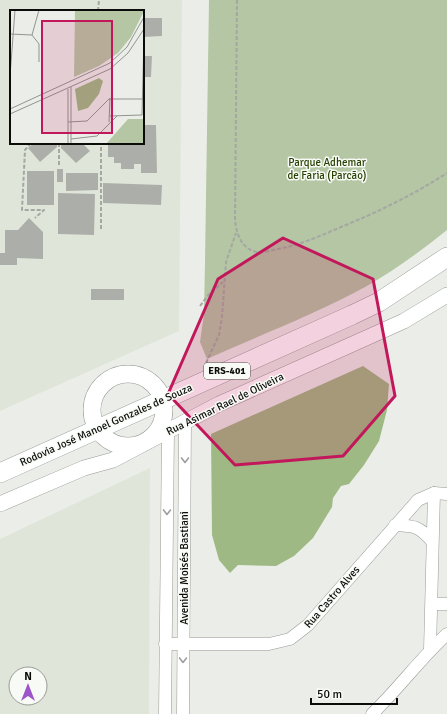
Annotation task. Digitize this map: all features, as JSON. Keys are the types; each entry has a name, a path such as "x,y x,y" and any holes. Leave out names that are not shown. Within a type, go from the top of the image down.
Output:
{"main road":[{"name":"Rodovia José Manoel Gonzales de Souza","path":"0,472 276,350 379,302 447,257"},
{"path":"126,374 139,376 150,381 158,390 163,399 165,414 162,425 155,435 145,443 135,446 122,446 106,440 97,430 92,414 93,402 97,391 105,382 115,376 126,374"}],"street":[{"name":"Rua Asimar Rael de Oliveira","path":"0,504 84,468 113,460 185,421 374,336 404,321 447,295"},
{"name":"Avenida Moisés Bastiani","path":"183,714 185,421"},
{"name":"Avenida Moisés Bastiani","path":"165,714 168,431"},
{"name":"Rua Castro Alves","path":"165,644 269,644 290,639 308,625 418,500 434,493"},
{"path":"430,650 434,493 447,494"},
{"path":"395,525 411,526 422,529 432,541"},
{"path":"432,604 447,604"},
{"path":"372,714 413,672 430,650 447,634"}],"path":[{"path":"98,10 99,0"},
{"path":"237,0 235,206 236,231 239,239 246,246 257,252 292,246 389,206 447,173"},
{"path":"30,144 25,150 22,210 44,210 35,218"},
{"path":"59,144 59,165"},
{"path":"101,144 101,229"},
{"path":"206,364 219,335 222,317 223,282 226,262 236,231"},
{"path":"200,306 209,294 223,282"}],"highlighted area":[{"path":"283,238 373,279 395,396 343,456 235,465 168,394 218,279"}],"shaded area":[{"path":"0,0 182,0 179,331 0,411"},
{"path":"363,366 389,384 387,410 379,441 364,465 349,484 341,486 333,498 332,507 313,538 294,556 276,566 238,565 230,573 219,560 212,535 211,434"},
{"path":"150,468 149,714 0,714 0,539"}],"green space":[{"name":"Parque Adhemar de Faria (Parcão)","path":"209,0 447,0 447,230 408,260 367,286 308,315 207,359 200,342 204,314"}],"building":[{"path":"144,18 162,18 162,36 144,37"},
{"path":"144,56 152,56 151,77 144,77"},
{"path":"144,125 156,125 157,173 141,173 141,164 134,164 134,169 121,169 121,163 114,163 114,157 108,157 108,144 144,144"},
{"path":"33,144 57,144 57,147 40,162 28,148"},
{"path":"61,144 83,144 90,151 76,163 61,148"},
{"path":"57,169 63,169 63,182 57,182"},
{"path":"27,171 54,171 54,205 27,205"},
{"path":"66,173 98,173 98,190 66,191"},
{"path":"103,183 162,185 161,205 103,203"},
{"path":"58,193 95,194 94,235 58,234"},
{"path":"29,218 43,232 43,259 17,258 17,265 0,265 0,253 5,253 5,230 18,230"},
{"path":"91,289 124,289 124,300 91,300"}]}
